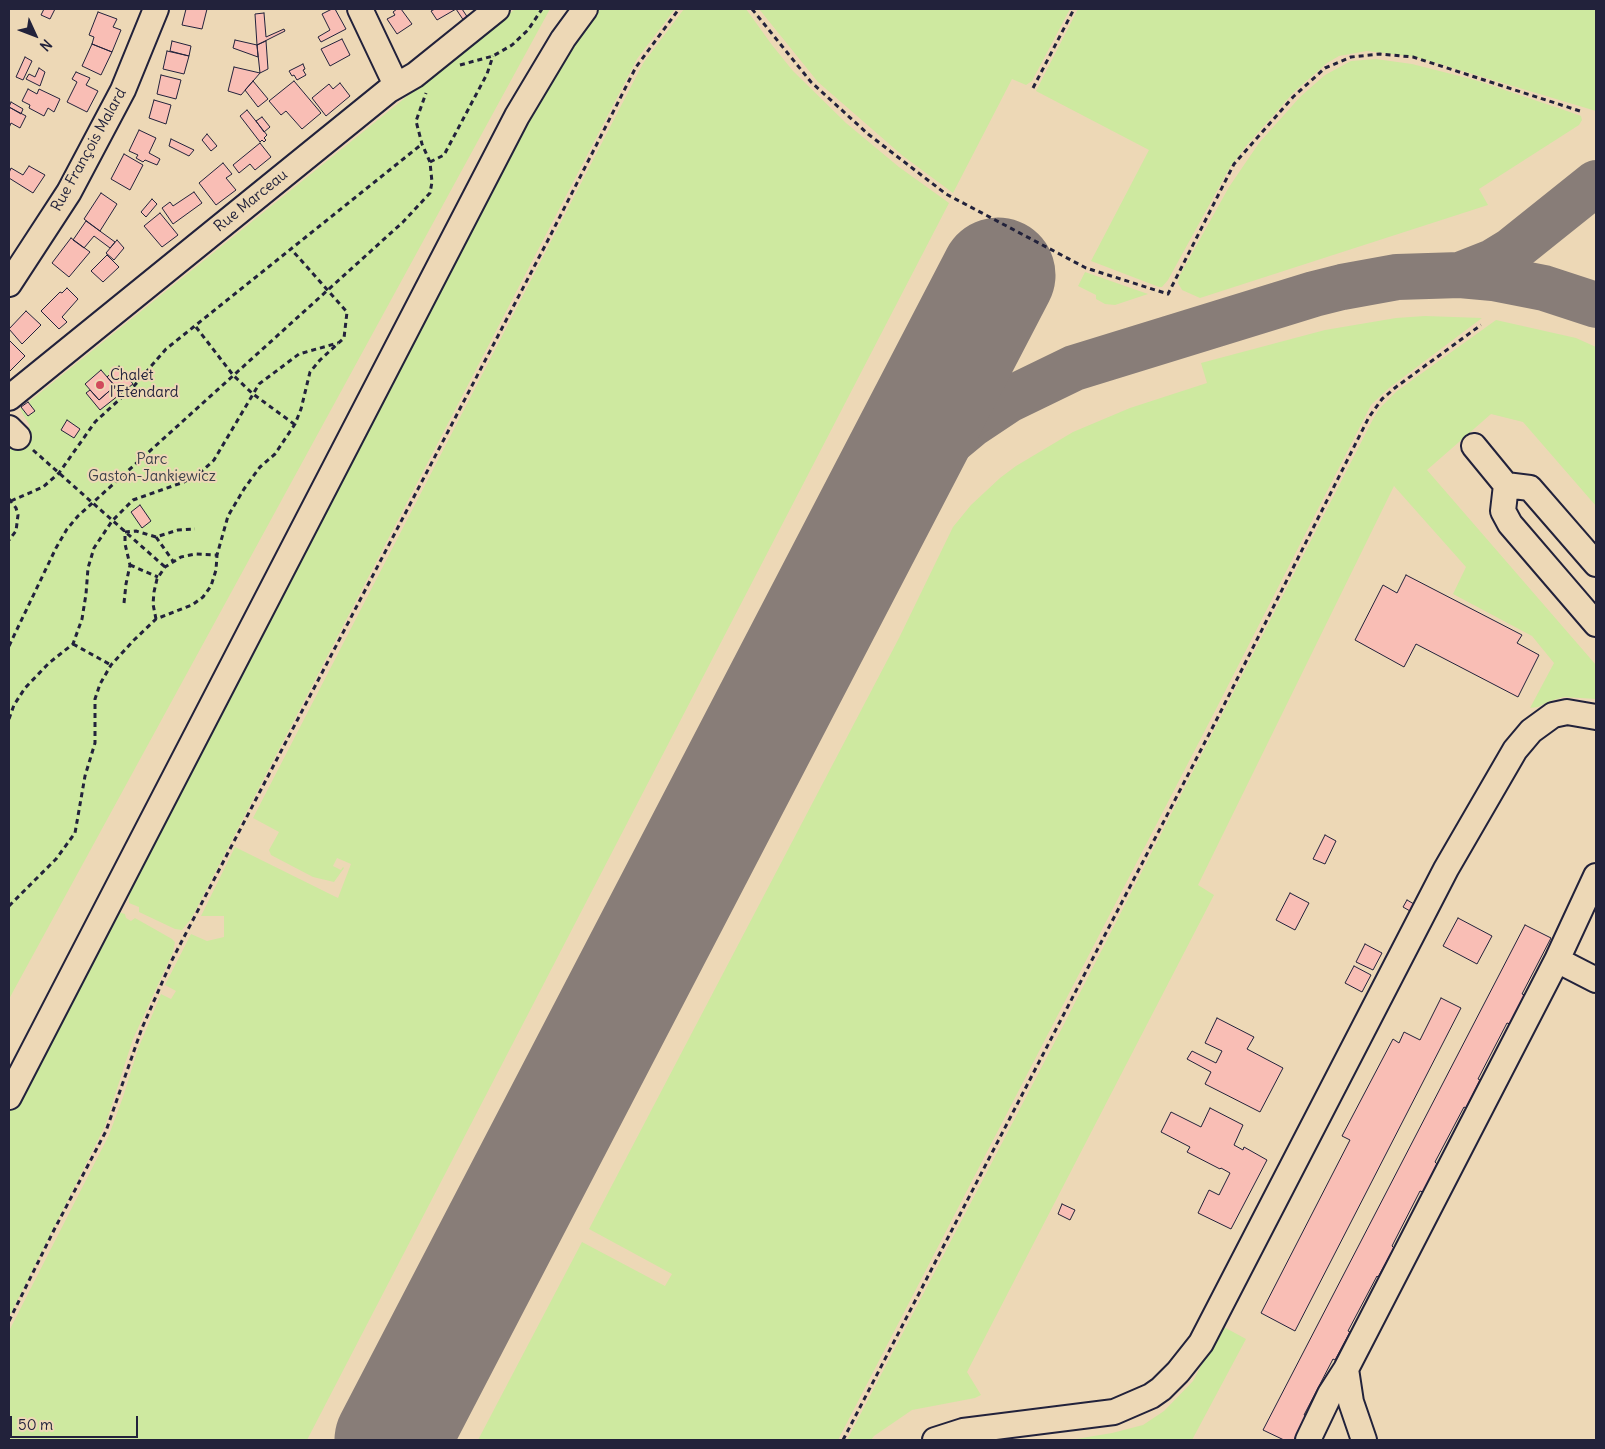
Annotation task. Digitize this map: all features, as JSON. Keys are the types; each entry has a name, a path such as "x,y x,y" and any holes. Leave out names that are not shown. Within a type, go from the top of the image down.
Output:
{"street":[{"name":"Rue François Malard","path":"9,284 69,192 123,90 156,9"},
{"path":"360,9 396,84"},
{"name":"Rue Marceau","path":"9,398 396,84 415,74 497,9"},
{"path":"9,1097 517,116 563,39 585,9"},
{"path":"1474,446 1506,485 1530,488 1596,564"},
{"path":"1506,485 1503,511 1510,524 1596,624"},
{"path":"935,1440 963,1431 1114,1412 1150,1396 1161,1389 1178,1372 1201,1342 1446,869 1515,750 1531,731 1553,715 1567,712 1596,717"},
{"path":"1308,1440 1330,1394 1346,1369 1557,960 1596,876"},
{"path":"1557,960 1596,980"},
{"path":"1346,1369 1351,1402 1364,1440"}],"path":[{"path":"458,66 492,56 512,45 528,30 542,9"},
{"path":"9,1321 106,1131 142,1028 177,952 636,67 679,9"},
{"path":"752,9 811,82 868,134 946,194 1086,268 1168,294 1234,164 1293,97 1325,68 1351,57 1380,54 1413,57 1583,112"},
{"path":"1033,88 1074,9"},
{"path":"430,162 444,155 487,74 492,56"},
{"path":"9,645 67,528 92,502 403,222 430,193 432,182 430,162 422,144 416,121 426,93 431,87"},
{"path":"9,540 16,531 18,524 18,515 10,500 43,487 59,473 95,422 134,386 166,349 196,327 422,144"},
{"path":"9,906 56,859 75,833 85,776 95,743 95,699 100,684 112,665 156,619 192,605 211,586 228,516 260,467 275,454 295,424 301,409 310,372 344,338 347,312 291,249"},
{"path":"843,1440 1370,417 1382,399 1396,387 1481,325"},
{"path":"196,327 233,375 253,394 295,424"},
{"path":"9,719 14,705 25,688 49,663 72,644 82,619 88,568 94,548 112,521 133,500 184,482 200,473 214,460 259,384 299,354 338,343"},
{"path":"14,433 164,568"},
{"path":"125,532 136,531 156,537 178,530 195,529"},
{"path":"124,603 130,565 125,544 125,532"},
{"path":"156,537 173,562"},
{"path":"156,619 153,604 154,592 158,577 164,568 182,557 195,554 218,555"},
{"path":"130,565 158,577"},
{"path":"72,644 112,665"}],"green space":[{"name":"Parc Gaston-Jankiewicz","path":"515,9 550,9 9,999 9,448 30,426 20,409"},
{"path":"593,9 675,9 637,59 191,919 182,930 175,929 139,912 139,907 129,903 129,887 522,121"},
{"path":"684,9 746,9 793,71 846,123 899,167 949,203 307,1440 9,1440 9,1331 109,1135 138,1049 161,994 171,999 176,991 165,985 191,934 207,941 224,937 224,916 201,916 235,847 338,898 351,864 337,858 333,866 341,870 344,868 334,882 313,877 271,855 269,850 279,832 253,818 638,73 644,62"},
{"path":"759,9 1070,9 1032,81 1026,85 1012,79 953,193 903,156 818,82"},
{"path":"1078,9 1596,9 1596,111 1416,57 1367,51 1339,56 1327,63 1294,92 1246,146 1230,167 1168,280 1162,287 1159,287 1091,261 1149,150 1036,91"},
{"path":"1376,59 1412,64 1475,80 1581,116 1582,120 1579,125 1479,189 1488,205 1200,298 1182,290 1178,283 1180,275 1229,187 1259,143 1300,97 1325,75 1351,61"},
{"path":"1085,272 1148,294 1115,305 1105,304 1096,299 1096,295 1078,286"},
{"path":"1425,316 1482,318 1389,388 1371,405 838,1440 478,1440 582,1242 665,1286 672,1274 589,1229 899,638 953,527 971,505 1016,466 1073,432 1130,408 1207,383 1201,363 1325,330 1396,318"},
{"path":"1496,320 1576,338 1596,347 1596,506 1523,422 1491,414 1427,470 1596,665 1596,699 1564,697 1538,707 1530,708 1554,663 1532,636 1453,594 1466,567 1394,486 1198,885 1214,895 967,1372 981,1395 975,1398 912,1410 871,1440 847,1440 1061,1030 1372,421 1379,409 1397,391"},
{"path":"118,912 125,914 126,918 131,921 135,918 172,939 175,942 173,952 133,1039 105,1126 9,1317 9,1110 106,921"},
{"path":"1222,1326 1246,1339 1192,1440 1070,1440 1112,1433 1143,1425 1164,1411 1193,1381"}],"building":[{"path":"44,9 55,9 50,19 41,15"},
{"path":"186,9 207,9 202,29 182,25"},
{"path":"335,9 346,29 321,42 318,37 330,30 322,14"},
{"path":"401,9 412,24 397,34 387,19 395,15 393,12"},
{"path":"435,9 456,9 437,20 431,11"},
{"path":"456,9 462,9 468,18 464,21"},
{"path":"98,12 117,19 113,27 121,30 112,52 92,44 94,37 89,35"},
{"path":"264,13 266,37 284,29 285,31 257,45 255,14"},
{"path":"342,39 350,55 330,66 321,49"},
{"path":"235,40 257,45 258,57 233,48"},
{"path":"172,41 191,46 189,56 170,51"},
{"path":"266,41 268,69 260,73 257,45"},
{"path":"92,44 112,52 101,75 82,66"},
{"path":"167,51 189,56 184,74 163,69"},
{"path":"25,57 32,61 23,80 16,77"},
{"path":"303,64 305,69 303,70 306,75 297,80 289,71"},
{"path":"234,67 260,73 241,95 228,91"},
{"path":"39,68 45,72 40,86 26,79 29,74 35,77"},
{"path":"76,72 90,78 86,85 98,91 87,112 67,102 77,82 72,79"},
{"path":"161,75 181,80 176,99 157,94"},
{"path":"253,81 268,99 258,107 245,90"},
{"path":"294,81 321,113 302,129 286,111 281,115 269,101"},
{"path":"340,83 350,96 326,116 312,98 329,84 333,89"},
{"path":"28,89 37,94 39,89 60,99 54,112 48,108 44,116 29,108 30,105 22,101"},
{"path":"154,100 171,105 166,124 149,118"},
{"path":"11,102 23,109 21,114 9,107"},
{"path":"9,107 26,116 20,128 11,123 9,128"},
{"path":"247,110 267,135 264,138 266,140 264,142 262,140 260,142 240,116"},
{"path":"262,117 270,127 264,132 256,121"},
{"path":"139,130 156,138 149,153 160,159 157,165 145,160 143,162 136,158 138,155 129,151"},
{"path":"207,134 217,146 211,151 202,140"},
{"path":"171,139 194,150 189,156 169,146"},
{"path":"260,143 271,157 255,170 250,164 239,173 233,165"},
{"path":"124,154 143,165 130,190 111,179"},
{"path":"223,163 232,174 226,178 236,190 216,205 199,183"},
{"path":"29,166 45,175 33,193 9,178 11,168 23,175"},
{"path":"194,192 202,203 173,224 162,208 170,202 173,206"},
{"path":"101,193 117,204 100,231 84,219"},
{"path":"152,199 157,204 146,217 141,212"},
{"path":"160,213 178,235 162,247 144,226"},
{"path":"86,221 115,242 110,248 94,236 84,248 73,240"},
{"path":"71,238 90,252 69,277 52,263"},
{"path":"117,240 124,248 114,260 106,253"},
{"path":"107,255 119,267 103,282 91,271"},
{"path":"67,288 78,299 62,317 67,322 59,329 41,311 60,292 62,293"},
{"path":"26,311 41,325 22,344 9,329"},
{"path":"9,340 25,356 9,372"},
{"path":"119,366 133,384 100,410 86,393 90,390 99,400 115,386 107,377"},
{"name":"Chalet l'Etendard","path":"101,370 115,386 99,400 85,384"},
{"path":"28,402 35,411 28,416 21,407"},
{"path":"67,420 80,429 74,438 61,430"},
{"path":"140,505 151,521 142,528 131,512"},
{"path":"1406,575 1522,635 1517,643 1539,655 1518,697 1416,644 1404,667 1355,640 1383,585 1397,593"},
{"path":"1325,835 1336,841 1325,864 1313,859"},
{"path":"1290,893 1309,903 1295,930 1276,920"},
{"path":"1407,900 1414,904 1410,911 1403,907"},
{"path":"1458,918 1492,936 1477,964 1443,946"},
{"path":"1525,925 1551,938 1522,994 1525,995 1510,1024 1507,1023 1478,1079 1480,1080 1466,1108 1464,1107 1435,1162 1437,1164 1423,1192 1420,1191 1392,1246 1394,1248 1348,1331 1350,1332 1335,1360 1333,1359 1304,1415 1306,1416 1294,1440 1284,1440 1263,1430"},
{"path":"1365,944 1382,953 1373,970 1356,962"},
{"path":"1354,966 1371,975 1362,992 1345,983"},
{"path":"1441,998 1461,1008 1295,1331 1261,1313 1350,1140 1342,1136 1393,1039 1399,1043 1404,1032 1420,1040"},
{"path":"1217,1018 1254,1037 1247,1049 1283,1068 1260,1112 1205,1084 1211,1072 1187,1059 1192,1051 1216,1063 1222,1051 1205,1043"},
{"path":"1210,1108 1243,1125 1234,1145 1243,1150 1244,1147 1267,1160 1231,1229 1198,1213 1209,1190 1219,1195 1230,1173 1187,1152 1190,1147 1161,1132 1171,1112 1201,1127"},
{"path":"1062,1204 1075,1210 1070,1220 1058,1214"}],"taxiway":[{"path":"1460,275 1493,262 1511,251 1596,183"},
{"path":"849,561 903,487 937,453 972,424 1008,400 1074,368 1314,294 1397,277 1460,275 1493,278 1544,288 1596,305"}],"runway":[{"path":"392,1440 998,275"}],"place":[{"name":"Chalet l'Etendard","path":"100,385"}]}
